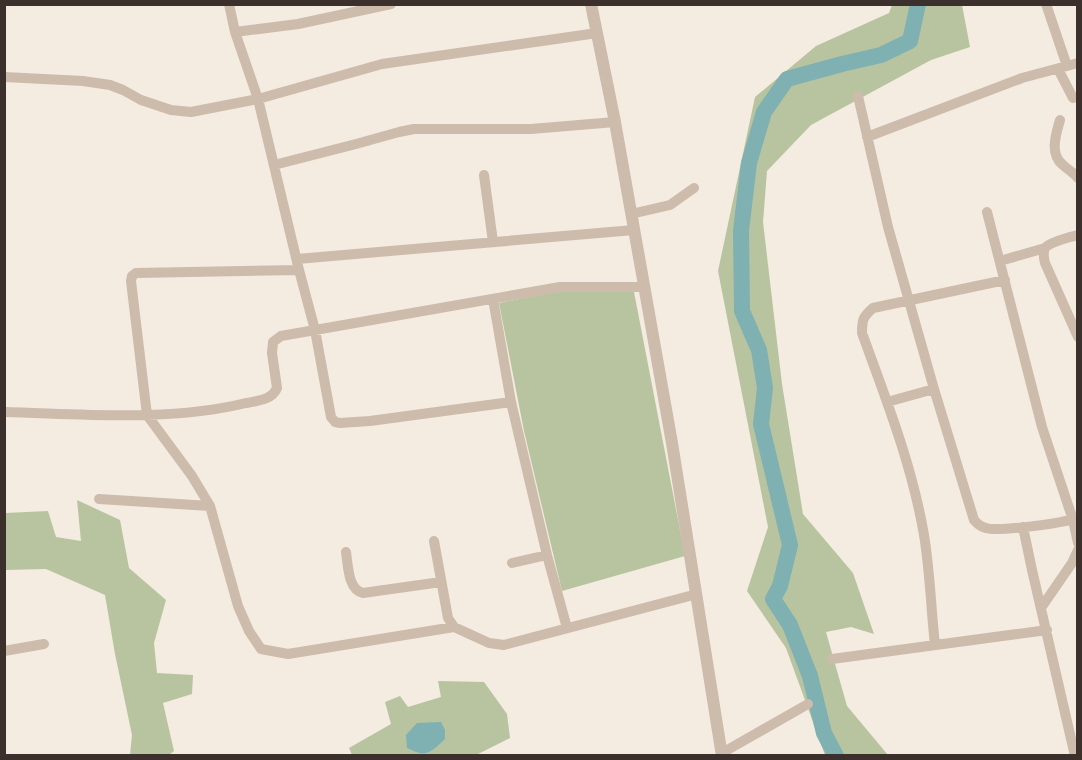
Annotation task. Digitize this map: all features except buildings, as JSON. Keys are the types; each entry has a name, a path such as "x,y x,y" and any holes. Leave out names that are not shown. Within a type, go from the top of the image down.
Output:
{"street":[{"path":"229,4 235,32 258,99 315,330 331,417 335,422 340,423 370,421 511,402"},
{"path":"235,32 298,24 392,4"},
{"path":"591,4 645,286 722,755 808,704"},
{"path":"1046,4 1067,66 1072,98"},
{"path":"4,77 83,81 110,85 141,100 171,110 191,112 258,99 382,63 597,33"},
{"path":"867,137 1022,78 1067,66"},
{"path":"858,96 888,227 908,301 974,520 979,526 988,529 1075,519"},
{"path":"1060,120 1055,138 1057,159 1077,178"},
{"path":"274,165 414,129 531,129 615,122"},
{"path":"484,175 493,242"},
{"path":"631,214 670,206 694,188"},
{"path":"987,212 1042,427 1075,519 1077,543"},
{"path":"634,230 493,242 298,265 136,273 132,276 131,281 147,415 192,476 210,506 238,606 249,631 261,649 288,654 453,627 489,643 504,645 697,594"},
{"path":"1000,261 1046,248 1050,244 1077,235"},
{"path":"1046,248 1044,263 1076,331"},
{"path":"935,645 924,536 911,477 862,333 862,321 873,308 1005,280"},
{"path":"4,412 147,415 229,408 266,399 275,393 277,388 272,353 273,342 281,336 560,287 645,286"},
{"path":"493,299 511,402 547,555 567,628"},
{"path":"887,402 934,389"},
{"path":"99,499 210,506"},
{"path":"1023,526 1074,755"},
{"path":"434,541 448,618 453,627"},
{"path":"1041,608 1072,563 1077,550"},
{"path":"346,552 349,575 357,592 441,582"},
{"path":"512,563 547,555"},
{"path":"832,659 1047,630"},
{"path":"4,651 44,644"}],"green space":[{"path":"892,5 962,5 970,47 931,60 811,125 767,171 763,222 782,384 803,514 853,573 874,634 851,627 826,632 847,706 888,755 825,755 786,648 747,591 768,527 718,271 755,97 816,46 889,13"},
{"path":"560,291 634,292 685,556 562,591 524,431 499,303"},
{"path":"77,500 120,520 129,568 166,600 154,643 157,673 193,675 192,694 163,703 174,751 169,755 130,755 132,735 105,595 46,569 5,570 5,513 48,511 56,537 81,541"},
{"path":"438,681 484,682 507,714 510,738 476,755 352,755 349,748 391,724 385,702 400,696 408,707 441,697"}],"water":[{"path":"441,722 445,730 445,739 436,748 419,753 407,748 406,735 417,723"}],"waterway":[{"path":"836,756 824,733 810,676 790,625 773,599 780,586 790,545 761,424 765,388 759,350 742,311 741,231 749,163 764,112 787,79 881,55 910,41 918,4"}]}
